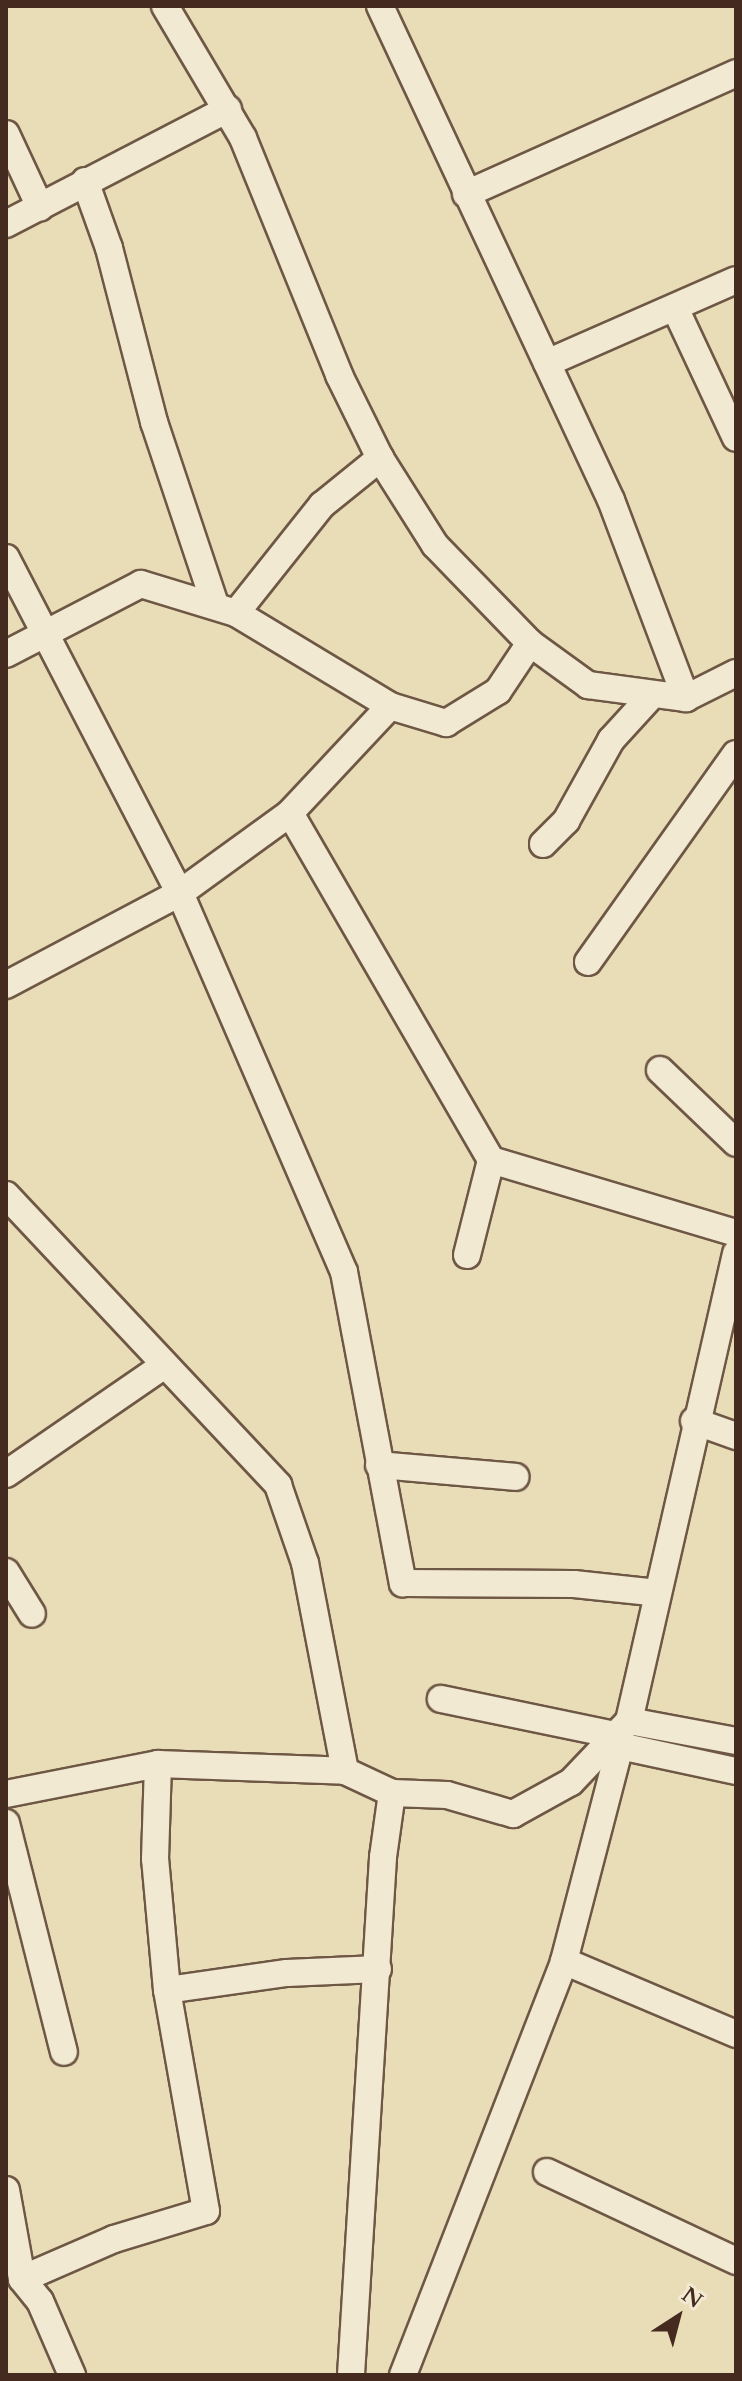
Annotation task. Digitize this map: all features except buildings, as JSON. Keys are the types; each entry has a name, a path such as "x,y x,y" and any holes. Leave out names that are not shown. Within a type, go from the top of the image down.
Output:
{"street":[{"path":"165,6 228,109 284,233 339,375 380,458 435,545 530,643 588,685 686,698 736,673"},
{"path":"380,6 611,500 686,698"},
{"path":"466,194 736,73"},
{"path":"6,224 228,109"},
{"path":"6,134 40,207"},
{"path":"85,181 109,248 154,422 226,609"},
{"path":"547,363 676,310 736,280"},
{"path":"676,310 736,438"},
{"path":"226,609 322,505 380,458"},
{"path":"6,558 42,633 180,893 344,1272 403,1583 574,1584 658,1593"},
{"path":"6,654 141,584 226,609 390,706 446,723 498,691 530,643"},
{"path":"543,844 566,821 611,740 653,694"},
{"path":"6,985 180,893 290,813 390,706"},
{"path":"588,962 736,754"},
{"path":"290,813 491,1160 736,1233"},
{"path":"660,1070 736,1143"},
{"path":"467,1255 491,1160"},
{"path":"6,1195 163,1366 278,1485 305,1563 345,1771"},
{"path":"403,2375 564,1961 658,1593 694,1421 736,1253"},
{"path":"6,1474 163,1366"},
{"path":"694,1421 736,1436"},
{"path":"379,1465 515,1477"},
{"path":"6,1572 32,1614"},
{"path":"441,1699 623,1734 736,1771"},
{"path":"6,1794 158,1764 345,1771 392,1793 447,1795 513,1814 571,1782 623,1734 736,1741"},
{"path":"22,2279 114,2239 206,2211 167,1990 155,1859 158,1764"},
{"path":"351,2375 392,1793"},
{"path":"6,1823 64,2052"},
{"path":"564,1961 736,2034"},
{"path":"167,1990 287,1973 378,1969"},
{"path":"547,2172 736,2261"},
{"path":"6,2190 22,2279 40,2301 72,2375"}]}
